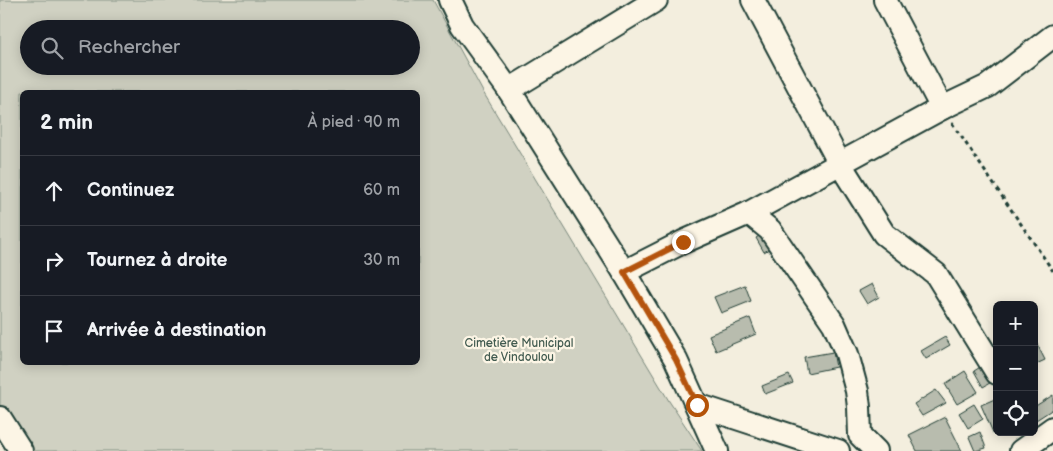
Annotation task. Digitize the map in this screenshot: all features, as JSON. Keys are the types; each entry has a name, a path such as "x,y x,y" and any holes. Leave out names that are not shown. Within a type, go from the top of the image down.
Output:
{"street":[{"path":"450,0 462,25 509,90 624,272 676,360 717,451"},
{"path":"509,90 656,0"},
{"path":"753,0 840,164 884,234 936,274 993,367"},
{"path":"884,0 942,108"},
{"path":"624,272 683,242 749,214 942,108 988,86 1053,36"},
{"path":"749,214 770,230 834,324 847,354 857,391 860,435 876,451"},
{"path":"697,405 838,451"},
{"path":"0,418 21,451"},
{"path":"1021,451 1053,428"},
{"path":"1021,451 1025,436"}],"path":[{"path":"942,108 1053,271"}],"green space":[{"name":"Cimetière Municipal de Vindoulou","path":"0,0 433,0 483,92 669,401 702,451 21,451 0,416"}],"building":[{"path":"765,232 774,246 764,252 756,238"},
{"path":"872,284 879,297 867,304 859,291"},
{"path":"745,285 751,301 721,313 714,297"},
{"path":"750,318 756,334 716,351 709,335"},
{"path":"945,337 950,345 926,359 921,351"},
{"path":"1038,346 1045,360 1038,363"},
{"path":"833,352 836,367 807,373 804,357"},
{"path":"985,364 993,377 993,381 983,387 974,371"},
{"path":"965,371 978,392 957,404 945,384"},
{"path":"789,375 793,383 765,394 762,386"},
{"path":"936,390 946,403 922,416 914,404"},
{"path":"1053,395 1053,409 1038,419 1038,404"},
{"path":"993,400 993,433 981,405"},
{"path":"974,404 983,419 968,428 959,413"},
{"path":"945,417 962,451 917,451 909,435"},
{"path":"980,432 986,448 975,451 969,437"}],"route":[{"path":"683,242 624,272 676,360 697,405"}]}
